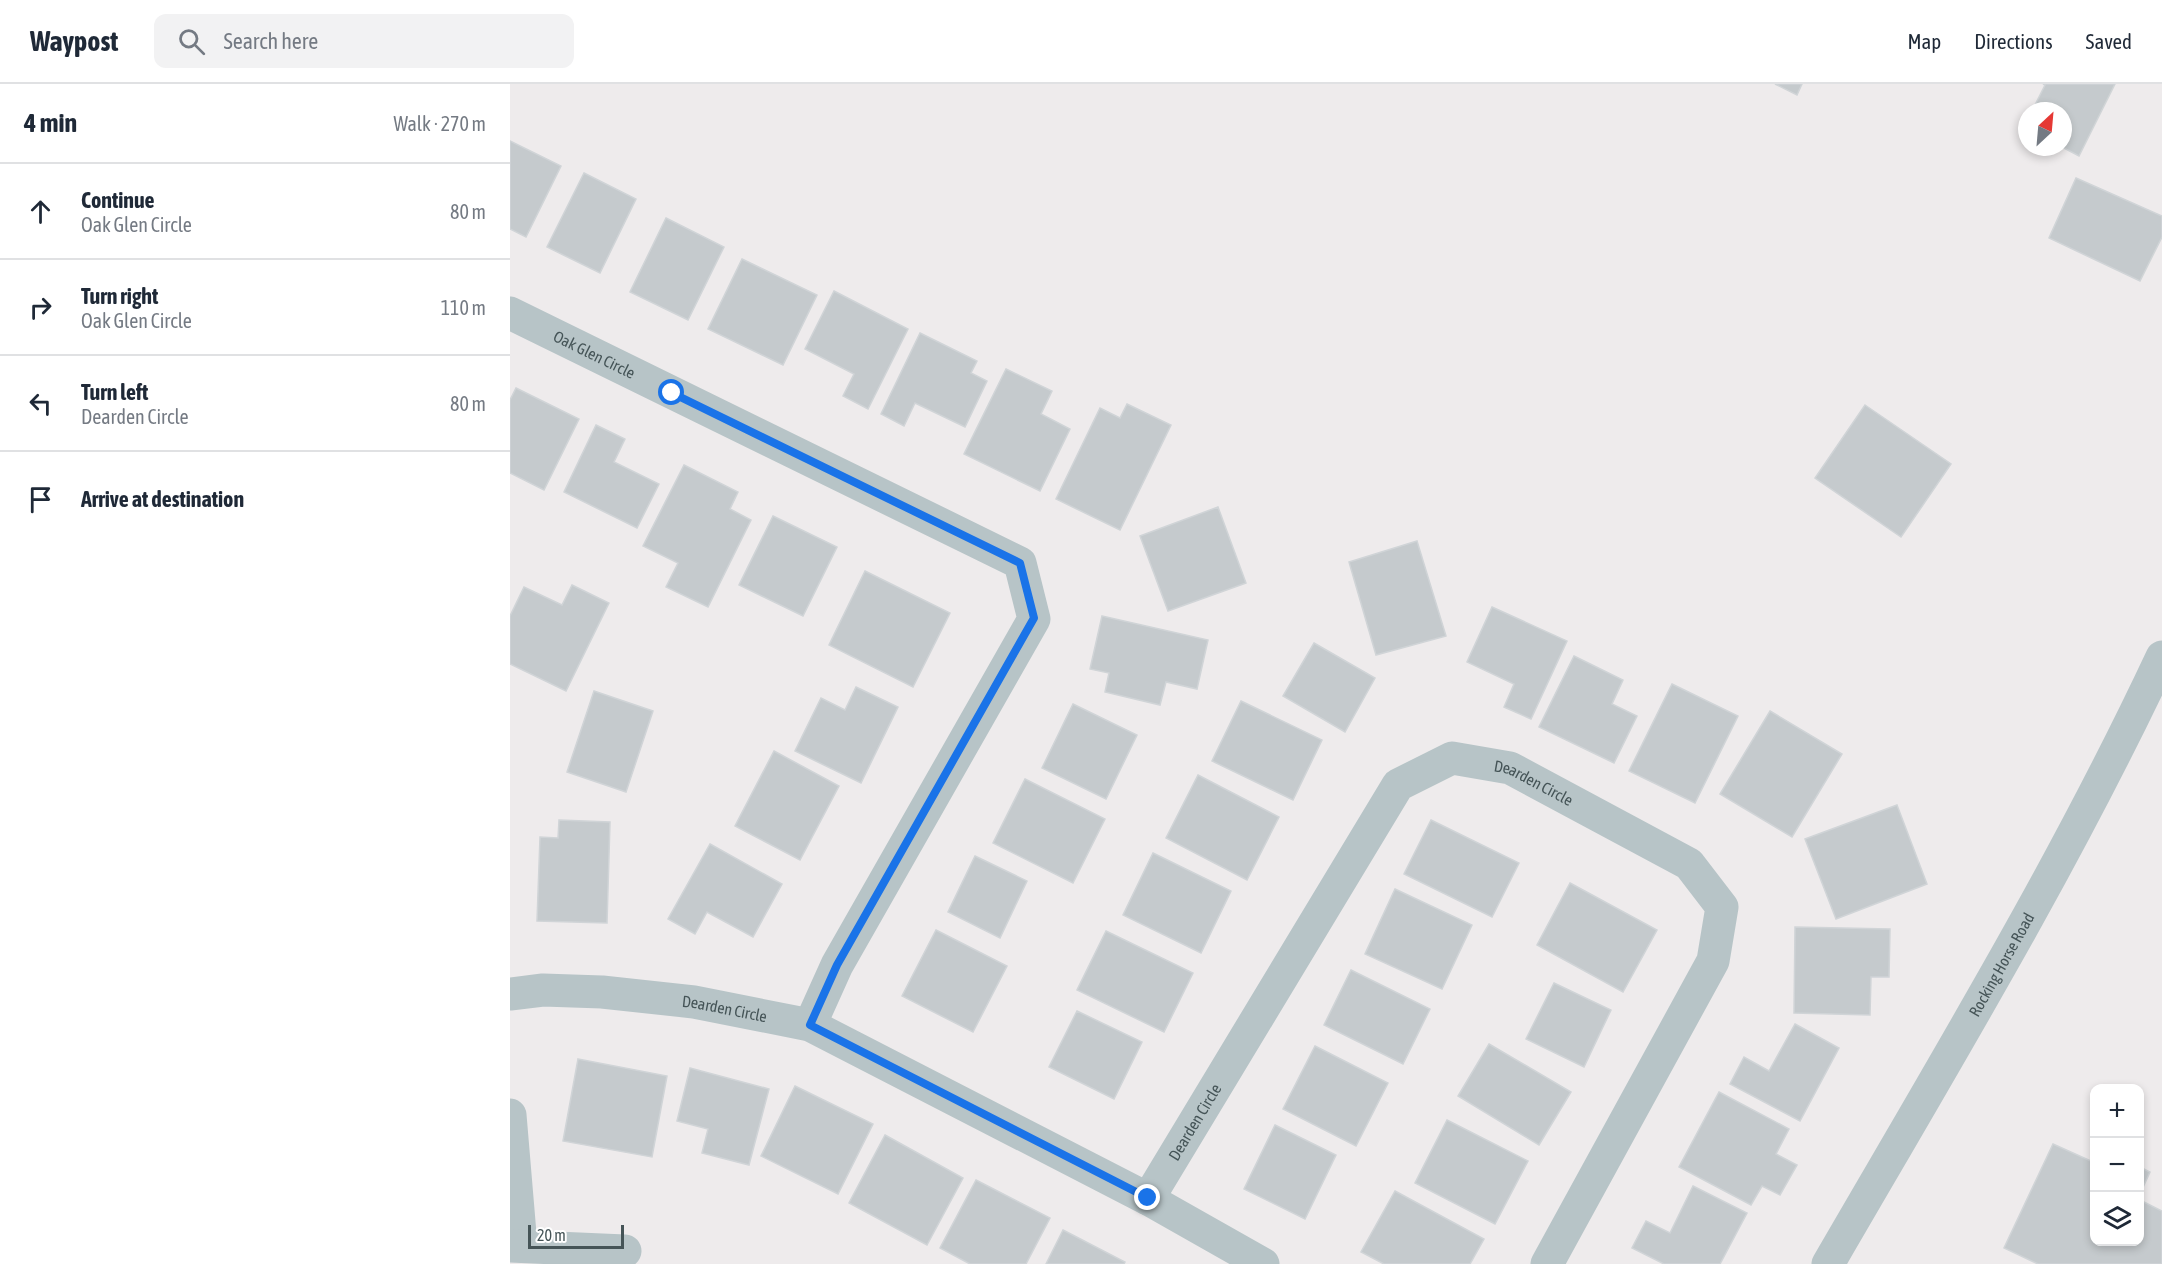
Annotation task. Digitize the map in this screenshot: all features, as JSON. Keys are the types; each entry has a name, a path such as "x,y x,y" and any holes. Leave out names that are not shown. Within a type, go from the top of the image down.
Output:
{"street":[{"name":"Oak Glen Circle","path":"510,313 1020,563 1034,618 837,965 810,1025"},
{"name":"Rocking Horse Road","path":"1828,1264 2033,908 2131,723 2162,657"},
{"name":"Dearden Circle","path":"1148,1198 1398,785 1452,758 1510,768 1689,864 1722,907 1713,961 1547,1264"},
{"name":"Dearden Circle","path":"510,994 543,990 613,993 694,1002 810,1025 1148,1198 1263,1264"},
{"path":"510,1115 516,1246 625,1251"}],"building":[{"path":"1775,84 1802,84 1797,95"},
{"path":"2043,84 2115,84 2079,156 2072,152 2072,102 2036,102 2045,85"},
{"path":"510,141 561,166 526,237 510,229"},
{"path":"584,173 636,199 600,273 547,247"},
{"path":"2076,178 2162,216 2162,237 2140,281 2049,238"},
{"path":"666,218 724,247 688,320 630,292"},
{"path":"742,259 817,295 783,365 708,329"},
{"path":"834,291 908,329 868,409 843,396 854,374 805,349"},
{"path":"920,333 977,361 971,373 987,381 965,427 915,403 904,426 881,414"},
{"path":"1006,369 1052,391 1041,414 1070,429 1040,491 964,454"},
{"path":"516,388 579,419 544,490 510,473 510,400"},
{"path":"1127,404 1171,425 1120,530 1056,499 1100,408 1120,418"},
{"path":"1865,405 1951,464 1901,537 1815,478"},
{"path":"596,425 625,439 614,462 659,484 637,528 564,492"},
{"path":"684,465 738,492 730,509 751,520 708,607 666,587 678,563 643,546"},
{"path":"1218,507 1246,583 1168,611 1140,536"},
{"path":"773,516 837,547 803,616 739,585"},
{"path":"1417,541 1446,636 1376,655 1349,562"},
{"path":"865,571 950,613 913,687 829,645"},
{"path":"572,585 609,603 566,691 510,664 510,616 524,587 562,605"},
{"path":"1492,607 1567,641 1531,719 1504,707 1514,684 1467,662"},
{"path":"1102,616 1208,640 1197,689 1166,682 1160,705 1105,692 1109,673 1090,669"},
{"path":"1314,643 1375,678 1345,732 1283,696"},
{"path":"1574,656 1623,680 1612,704 1637,716 1614,763 1539,727"},
{"path":"1672,684 1738,716 1695,803 1629,771"},
{"path":"856,687 898,707 861,783 795,751 821,698 845,710"},
{"path":"594,691 653,711 626,792 567,772"},
{"path":"1241,701 1322,740 1293,800 1212,761"},
{"path":"1073,704 1137,735 1106,799 1042,768"},
{"path":"1770,711 1842,754 1792,837 1720,794"},
{"path":"774,751 839,786 800,860 735,826"},
{"path":"1198,775 1279,817 1247,880 1166,838"},
{"path":"1025,779 1105,819 1073,883 993,843"},
{"path":"1897,805 1927,884 1836,919 1805,839"},
{"path":"559,820 610,822 607,923 537,921 540,837 558,838"},
{"path":"1431,820 1519,863 1492,917 1404,874"},
{"path":"710,844 782,884 753,937 707,912 695,934 668,919"},
{"path":"1153,853 1231,891 1201,953 1123,915"},
{"path":"975,856 1027,881 1000,938 948,912"},
{"path":"1570,883 1657,930 1623,992 1537,945"},
{"path":"1395,889 1472,925 1442,989 1365,954"},
{"path":"1795,927 1890,929 1889,977 1871,977 1870,1015 1794,1013"},
{"path":"936,930 1007,966 973,1032 902,996"},
{"path":"1106,931 1193,973 1164,1032 1077,990"},
{"path":"1351,970 1430,1009 1403,1064 1324,1025"},
{"path":"1554,983 1611,1010 1584,1067 1526,1039"},
{"path":"1077,1011 1142,1042 1114,1099 1049,1067"},
{"path":"1795,1024 1839,1048 1800,1121 1730,1084 1744,1057 1769,1071"},
{"path":"1489,1044 1571,1092 1539,1145 1458,1096"},
{"path":"1315,1046 1388,1083 1356,1146 1283,1109"},
{"path":"578,1059 667,1076 652,1157 563,1141"},
{"path":"690,1068 769,1089 749,1165 702,1153 708,1129 677,1121"},
{"path":"795,1086 873,1124 838,1194 761,1156"},
{"path":"1719,1092 1789,1129 1776,1154 1797,1165 1780,1195 1762,1186 1751,1205 1679,1167"},
{"path":"1447,1120 1528,1161 1495,1224 1415,1183"},
{"path":"1275,1125 1336,1155 1305,1219 1244,1189"},
{"path":"885,1135 963,1178 927,1245 849,1203"},
{"path":"2053,1144 2090,1161 2090,1246 2144,1246 2144,1202 2162,1211 2162,1264 2038,1264 2004,1248"},
{"path":"2144,1169 2150,1172 2144,1185"},
{"path":"976,1180 1050,1218 1026,1264 970,1264 940,1248"},
{"path":"1693,1186 1747,1213 1720,1264 1664,1264 1632,1248 1646,1221 1670,1233"},
{"path":"1395,1191 1484,1239 1470,1264 1384,1264 1361,1252"},
{"path":"1063,1230 1125,1262 1124,1264 1046,1264"}],"route":[{"path":"672,393 1020,563 1034,618 837,965 810,1025 1148,1198"}]}
